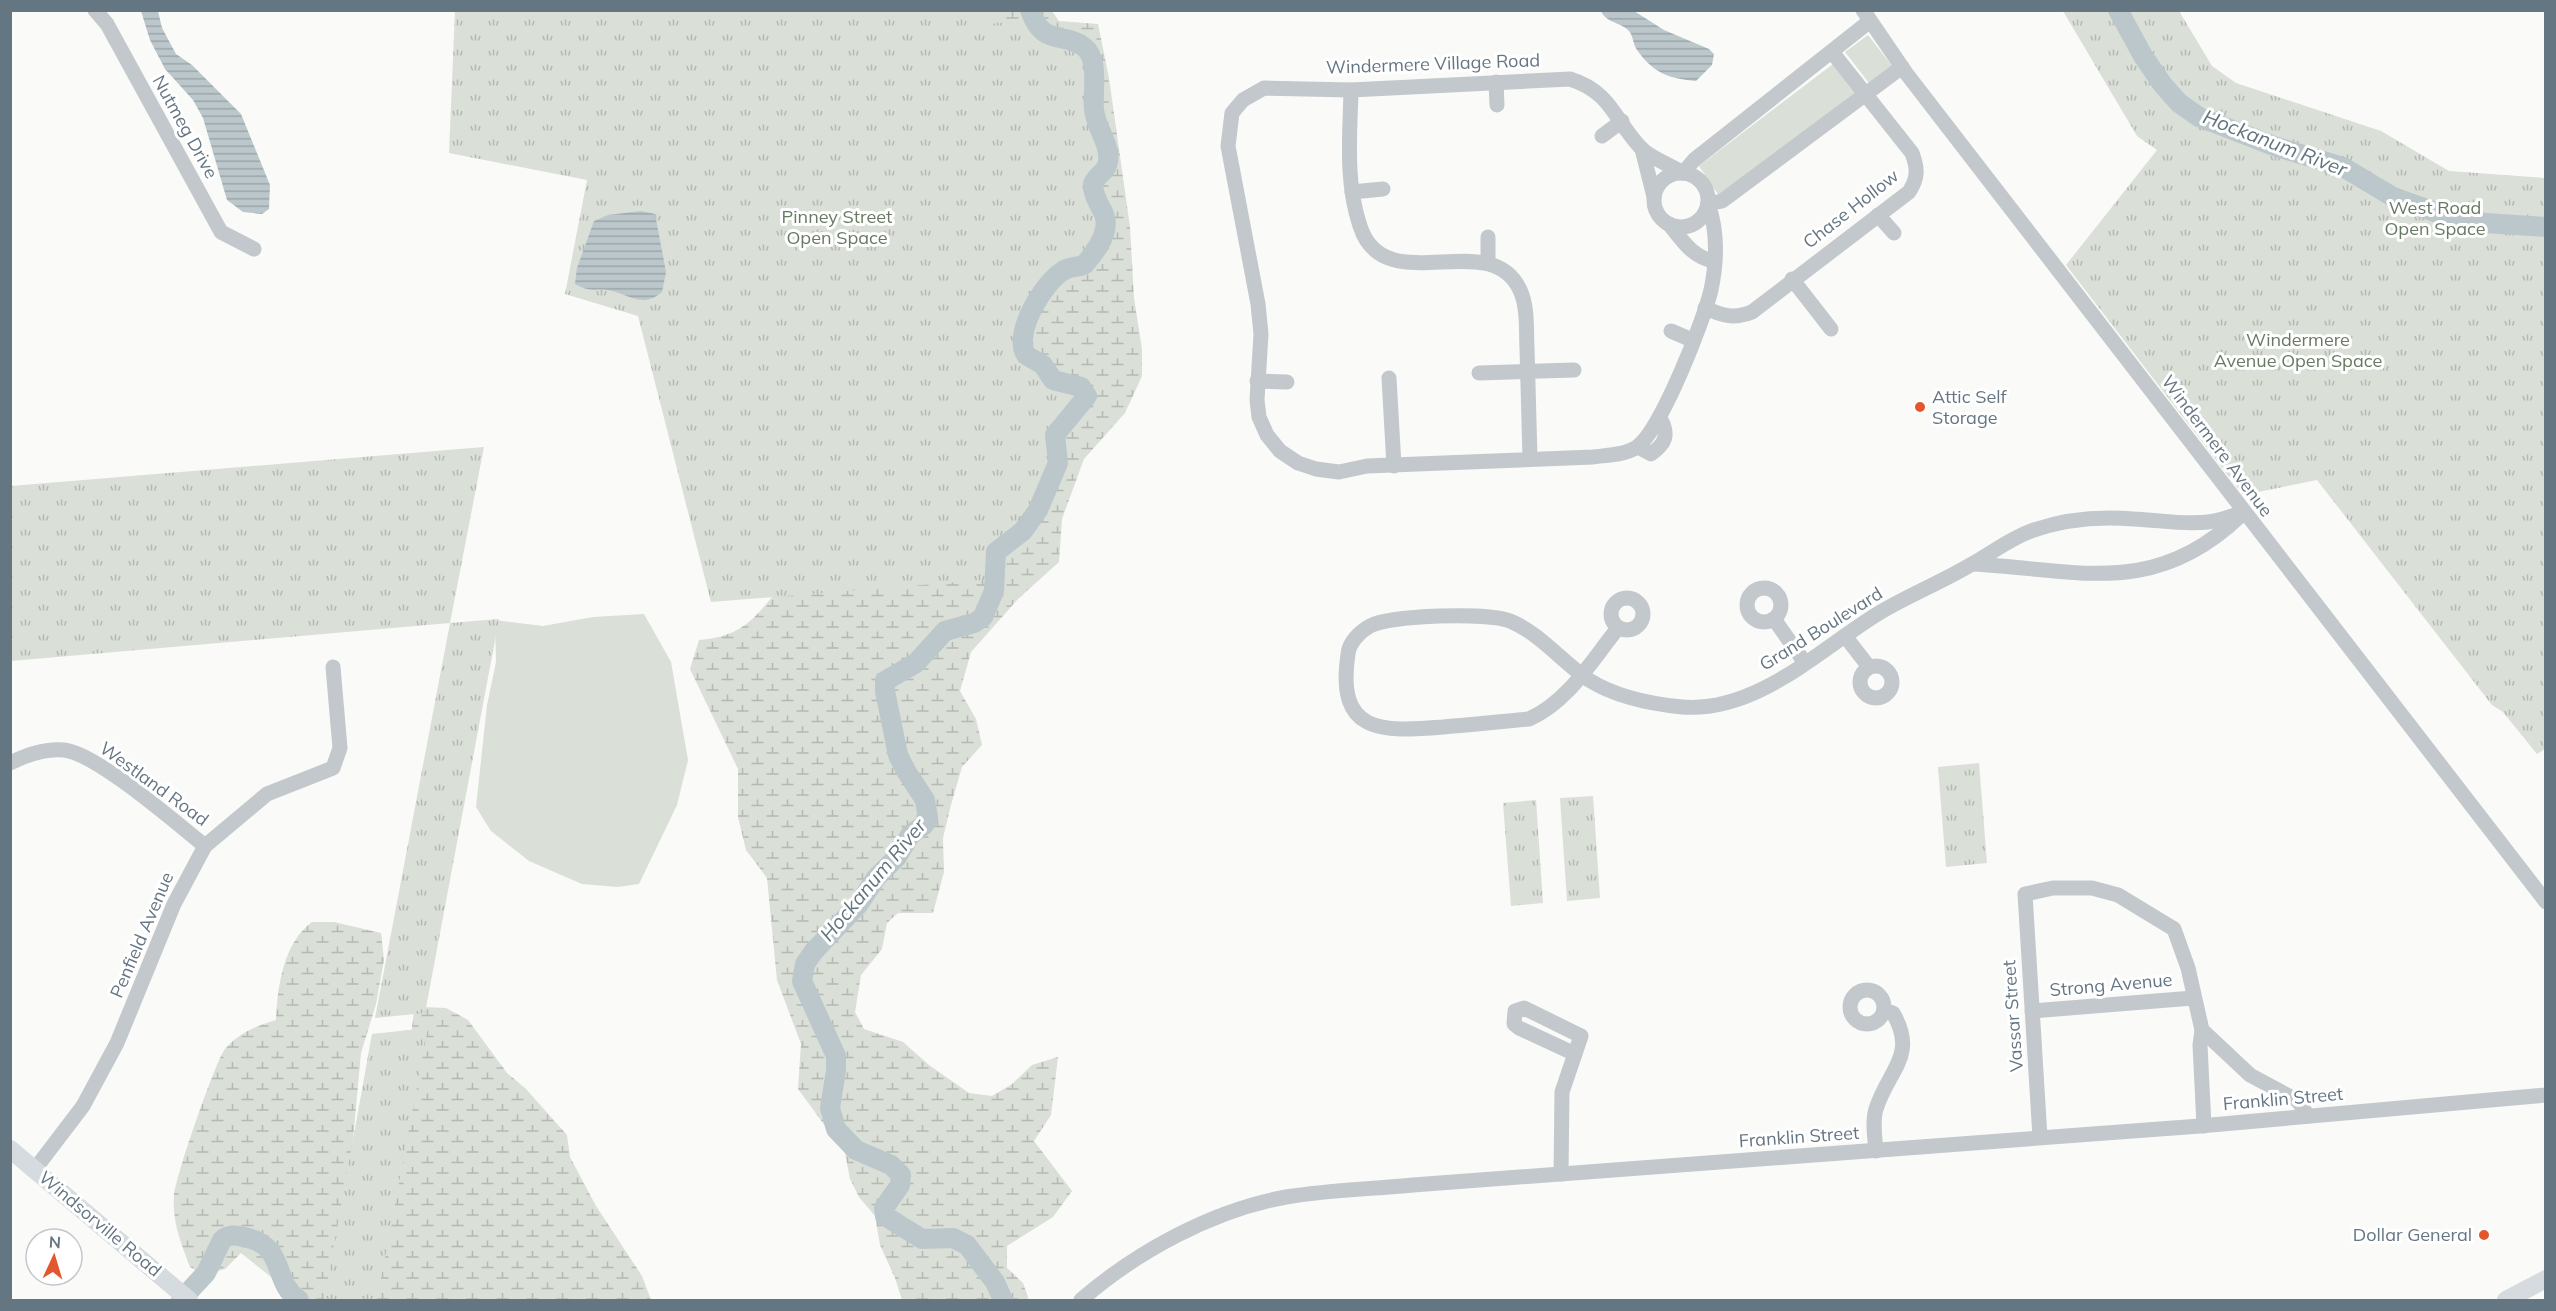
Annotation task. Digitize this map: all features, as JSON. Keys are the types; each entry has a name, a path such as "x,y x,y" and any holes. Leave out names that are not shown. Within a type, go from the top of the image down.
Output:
{"main road":[{"name":"Windsorville Road","path":"10,1149 183,1295"},
{"path":"2506,1300 2546,1279"}],"street":[{"name":"Nutmeg Drive","path":"95,10 107,24 221,232 254,249"},
{"path":"1654,197 1656,189 1667,177 1683,173 1694,160 1832,52 1866,16"},
{"name":"Windermere Avenue","path":"1866,16 1902,67 2243,513 2546,902"},
{"name":"Chase Hollow","path":"1705,308 1720,315 1737,318 1752,312 1792,279 1909,192 1916,181 1917,166 1912,153 1832,52"},
{"path":"1669,224 1677,227 1694,224 1706,212 1708,204 1722,201 1902,67"},
{"name":"Windermere Village Road","path":"1642,149 1699,180 1705,186 1708,204 1716,225 1714,261 1705,308 1660,418 1638,447 1622,453 1593,457 1366,466 1339,472 1316,469 1299,463 1280,451 1267,435 1259,417 1257,381 1261,334 1258,304 1228,146 1232,113 1243,100 1264,88 1351,90 1570,79 1590,85 1622,121 1642,149 1657,213 1687,247 1703,260 1714,261"},
{"path":"1496,82 1497,105"},
{"path":"1351,90 1349,165 1352,192 1360,228 1370,245 1380,254 1404,262 1472,261 1488,263 1506,272 1520,289 1524,303 1530,458"},
{"path":"1602,136 1622,121"},
{"path":"1352,192 1383,189"},
{"path":"1878,215 1894,233"},
{"path":"1488,237 1488,263"},
{"path":"1792,279 1832,329"},
{"path":"1671,331 1692,340"},
{"path":"1479,373 1574,370"},
{"path":"1389,378 1394,466"},
{"path":"1257,381 1287,382"},
{"path":"1974,564 2073,575 2099,576 2138,571 2188,555 2223,532 2243,513"},
{"name":"Grand Boulevard","path":"1581,674 1564,696 1543,713 1529,719 1398,730 1373,726 1358,715 1347,699 1345,672 1349,647 1370,626 1408,618 1480,616 1502,619 1524,629 1581,674 1621,695 1687,707 1721,703 1778,681 1880,612 1974,564 2003,543 2061,522 2099,518 2179,523 2210,522 2243,513"},
{"path":"1774,619 1805,663"},
{"path":"1581,674 1618,628"},
{"path":"1845,636 1869,667"},
{"name":"Penfield Avenue","path":"35,1169 83,1106 117,1043 174,904 205,846 267,794 333,768 340,748 333,667"},
{"name":"Westland Road","path":"10,763 26,754 64,750 95,762 205,846"},
{"name":"Vassar Street","path":"2040,1137 2025,894 2053,888 2092,888 2118,895 2142,909 2174,929 2188,968 2193,998"},
{"path":"2193,998 2202,1030 2200,1045 2204,1126"},
{"name":"Strong Avenue","path":"2032,1011 2193,998"},
{"path":"1876,1151 1875,1109 1902,1058 1904,1039 1893,1013 1884,1010"},
{"path":"2202,1030 2250,1075 2298,1101 2308,1116"},
{"path":"1561,1174 1562,1092 1575,1054"},
{"name":"Franklin Street","path":"1081,1300 1105,1279 1155,1247 1234,1211 1287,1197 2204,1126 2546,1095"}],"green space":[{"name":"Pinney Street Open Space","path":"455,11 992,11 991,24 1045,18 1043,33 1083,51 1095,82 1096,121 1109,159 1096,183 1108,228 1088,268 1068,271 1050,285 1026,335 1025,351 1042,364 1051,382 1074,387 1081,393 1082,399 1075,415 1059,434 1060,460 1042,504 1029,526 1000,551 996,579 711,602 638,316 565,294 587,180 449,153"},
{"path":"842,11 1052,11 1059,21 1098,24 1109,78 1130,227 1134,298 1142,349 1142,376 1125,413 1084,459 1062,519 1059,562 1018,599 971,652 960,691 976,719 982,745 962,767 943,838 944,872 933,913 898,913 887,923 882,949 861,975 855,1012 864,1029 903,1042 929,1065 969,1093 992,1096 1012,1084 1032,1065 1058,1057 1051,1115 1034,1141 1072,1191 1053,1217 1007,1246 1007,1268 1023,1283 1029,1300 902,1300 880,1245 875,1216 859,1197 850,1179 845,1153 798,1089 801,1044 777,980 767,878 746,850 738,817 738,769 690,669 699,640 722,636 741,628 772,597"},
{"name":"Windermere Avenue Open Space","path":"2063,11 2179,11 2212,66 2236,83 2381,131 2449,171 2545,178 2545,749 2537,754 2503,712 2492,705 2317,480 2243,495 2066,265 2157,150 2137,136"},
{"path":"1868,35 1892,66 1869,83 1845,52"},
{"path":"1833,64 1856,92 1719,196 1699,166"},
{"path":"484,447 450,623 11,661 11,486"},
{"path":"644,614 671,662 688,760 677,805 639,884 618,887 582,884 529,861 491,831 476,807 487,705 496,662 495,620 543,626 593,617"},
{"path":"499,619 425,1013 375,1018 450,623"},
{"path":"1979,763 1987,863 1946,867 1938,767"},
{"path":"1593,796 1600,898 1567,901 1560,798"},
{"path":"1536,800 1543,903 1511,906 1503,803"},
{"path":"312,922 334,922 381,933 384,960 376,1004 361,1053 351,1161 325,1300 288,1300 271,1277 241,1253 225,1269 204,1275 190,1267 176,1224 174,1196 188,1145 220,1058 230,1043 242,1034 276,1020 280,980 284,966 295,941"},
{"path":"422,1007 446,1008 468,1020 507,1073 526,1089 567,1135 570,1157 596,1206 642,1276 651,1300 350,1300 409,1050 414,1012"},
{"path":"428,1028 377,1300 324,1300 372,1034"}],"shaded area":[{"path":"141,11 158,11 162,28 176,54 192,65 241,114 270,185 269,209 262,214 243,212 227,200 203,118 193,100 165,69 150,40"},
{"path":"1601,11 1634,11 1664,30 1709,49 1714,54 1712,65 1696,81 1678,79 1663,73 1643,58 1627,29 1609,20"},
{"path":"641,211 655,214 666,272 662,292 655,297 643,300 607,290 590,290 575,284 577,268 594,221 608,215"}],"waterway":[{"name":"Hockanum River","path":"1003,1300 995,1282 967,1245 953,1238 922,1239 885,1216 884,1208 900,1185 901,1175 891,1165 856,1150 836,1129 830,1108 836,1056 802,981 805,964 814,951 858,905 876,878 897,857 910,835 924,825 928,818 925,800 898,755 885,681 916,663 945,631 974,623 983,617 994,591 996,552 1023,531 1038,510 1058,463 1055,435 1087,396 1081,387 1053,380 1043,365 1026,355 1023,346 1023,334 1032,309 1047,286 1066,269 1085,264 1102,240 1106,226 1105,219 1093,184 1108,162 1107,149 1095,116 1094,67 1089,52 1076,42 1054,37 1041,30 1030,10"},
{"name":"Hockanum River","path":"2118,10 2143,56 2163,85 2179,103 2199,117 2274,146 2343,167 2393,197 2446,216 2486,223 2546,227"},
{"name":"Hockanum River","path":"181,1300 206,1273 222,1240 235,1235 258,1242 267,1248 285,1284 299,1300"}],"place":[{"name":"Attic Self Storage","path":"1920,407"},
{"name":"Dollar General","path":"2484,1235"}],"park label":[{"name":"West Road Open Space","path":"2435,218"}]}
